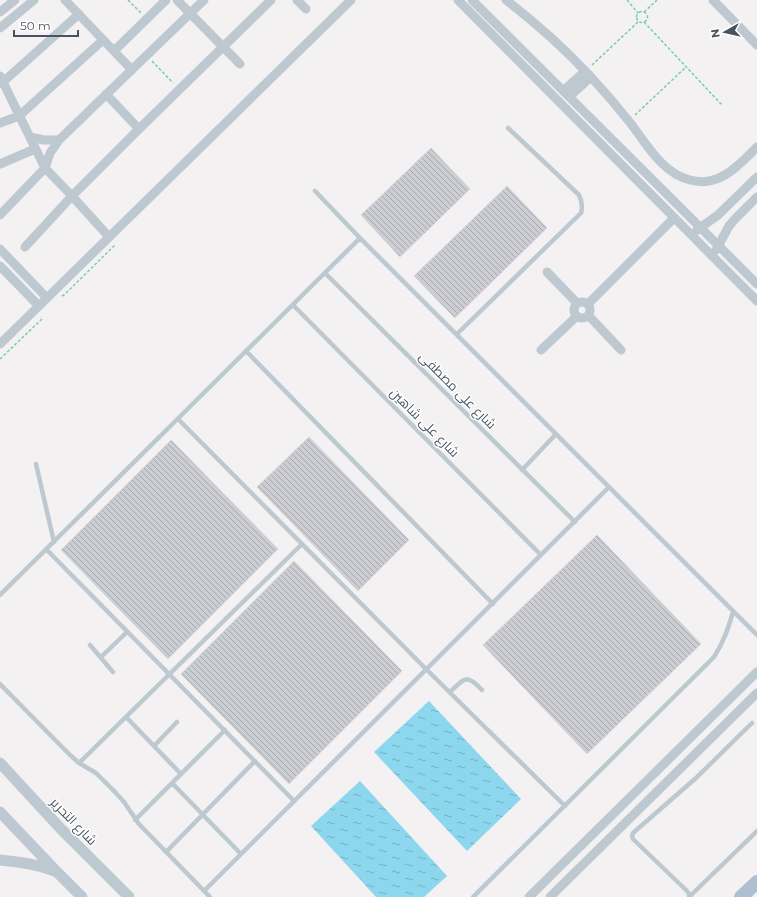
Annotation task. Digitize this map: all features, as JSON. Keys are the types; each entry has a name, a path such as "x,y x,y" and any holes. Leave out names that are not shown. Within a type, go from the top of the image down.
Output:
{"main road":[{"path":"741,897 757,882"}],"street":[{"path":"0,12 15,0"},
{"path":"0,28 34,0"},
{"path":"65,0 132,70"},
{"path":"114,51 166,0"},
{"path":"177,0 240,64"},
{"path":"0,215 44,168 50,153 59,140 204,0"},
{"path":"25,248 72,196 138,129 270,0"},
{"path":"297,0 306,9"},
{"path":"0,344 351,0"},
{"path":"458,0 757,301"},
{"path":"472,0 757,284"},
{"path":"506,0 543,31 587,73 629,121 664,166 676,175 691,181 706,182 721,178 734,170 757,147"},
{"path":"713,0 757,45"},
{"path":"79,14 1,80 44,168 109,237"},
{"path":"0,123 19,116 103,40"},
{"path":"566,94 587,73"},
{"path":"106,94 138,129"},
{"path":"30,137 44,140 59,140"},
{"path":"0,164 35,149"},
{"path":"691,235 724,210 757,177"},
{"path":"712,256 734,220 757,197"},
{"path":"724,210 728,217 734,220"},
{"path":"588,304 685,212"},
{"path":"0,250 47,298"},
{"path":"726,271 735,262"},
{"path":"0,266 39,306"},
{"path":"547,272 577,303"},
{"path":"577,303 582,302 588,304 591,310 589,316"},
{"path":"577,303 574,308 575,314 582,318 589,316"},
{"path":"541,350 577,316"},
{"path":"589,316 621,350"},
{"path":"529,897 757,672"},
{"path":"550,897 757,692"},
{"name":"شارع التحرير","path":"0,763 61,829 129,897"},
{"path":"0,812 82,897"},
{"path":"0,860 45,867 57,872"}],"lane":[{"path":"457,334 581,213 582,208 580,195 508,128"},
{"path":"315,191 360,238 757,635"},
{"path":"0,595 360,238"},
{"name":"شارع على مصطفى","path":"325,273 575,522"},
{"name":"شارع على شاهين","path":"293,305 541,555"},
{"path":"246,351 493,604"},
{"path":"178,419 426,669 565,806"},
{"path":"522,470 556,434"},
{"path":"36,464 54,542"},
{"path":"204,891 609,487"},
{"path":"79,763 302,544"},
{"path":"46,550 294,801"},
{"path":"474,897 714,657 727,634 733,612"},
{"path":"100,657 127,632"},
{"path":"90,645 113,672"},
{"path":"450,692 466,679 471,679 474,681 482,690"},
{"path":"0,684 70,755 79,763 96,773 114,791 124,802 135,820 210,897"},
{"path":"126,717 181,774"},
{"path":"154,746 177,722"},
{"path":"752,723 696,778 635,831 632,836 633,839 687,891 689,897 757,831"},
{"path":"135,820 225,730"},
{"path":"166,852 255,761"},
{"path":"172,783 241,854"}],"path":[{"path":"128,0 147,19"},
{"path":"627,0 638,13 637,18 639,21"},
{"path":"638,13 644,12 658,0"},
{"path":"644,12 648,17 644,22"},
{"path":"587,73 639,21"},
{"path":"639,21 644,22 722,105"},
{"path":"147,55 179,89"},
{"path":"629,121 686,67"}],"water":[{"path":"429,701 521,799 467,851 374,752"},
{"path":"360,781 447,876 424,897 376,897 311,826"}],"building":[{"path":"431,148 470,189 400,257 361,215"},
{"path":"507,186 547,228 455,318 414,276"},
{"path":"309,437 409,540 358,591 257,487"},
{"path":"171,440 278,549 168,659 61,550"},
{"path":"597,535 701,644 587,754 483,645"},
{"path":"294,561 402,671 289,784 181,674"}]}
